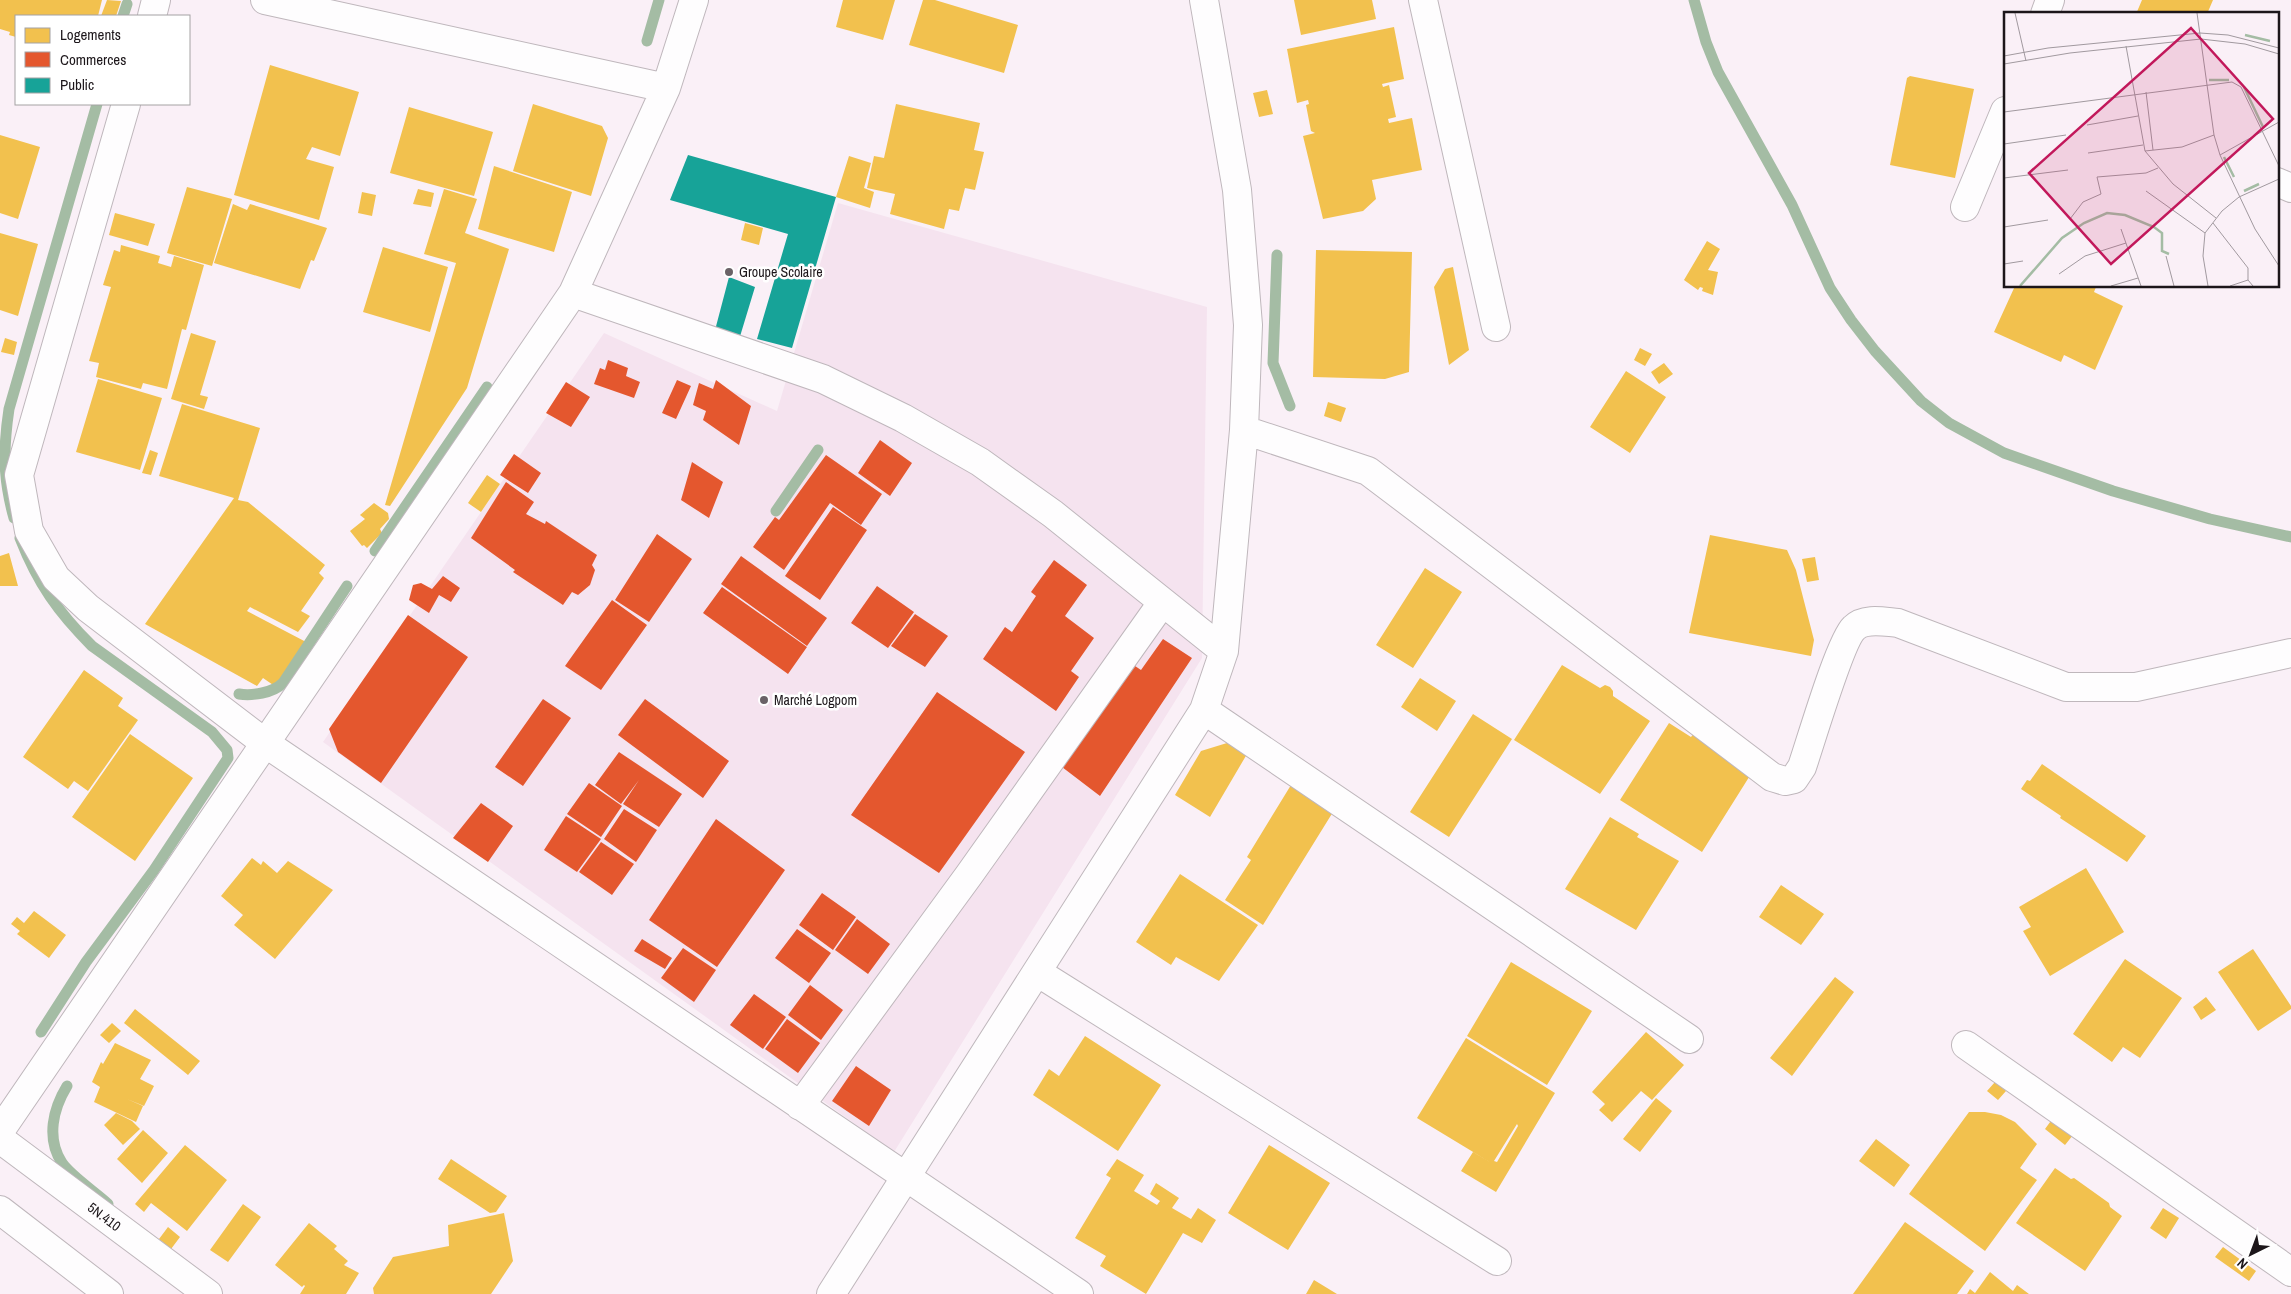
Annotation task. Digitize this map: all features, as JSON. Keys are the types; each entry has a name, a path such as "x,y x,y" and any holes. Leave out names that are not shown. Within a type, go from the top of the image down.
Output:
{"street":[{"path":"152,15 156,0"},
{"path":"265,0 666,88"},
{"path":"0,1131 573,293 666,88 694,0"},
{"path":"831,1294 1204,710 1224,652 1244,430 1248,326 1237,190 1204,0"},
{"path":"1423,0 1496,327"},
{"path":"2046,12 2050,0"},
{"path":"126,105 19,475 29,531 56,578 88,608 266,743 1079,1294"},
{"path":"1965,207 2004,113"},
{"path":"2278,182 2291,188"},
{"path":"573,293 824,379 903,418 980,462 1053,514 1224,652"},
{"path":"1244,430 1368,471 1772,777 1785,781 1794,779 1802,768 1842,651 1854,628 1871,621 1898,623 2066,687 2136,688 2291,653"},
{"path":"800,1106 963,883 1162,603"},
{"path":"1204,710 1689,1039"},
{"path":"1037,972 1497,1261"},
{"path":"1966,1045 2291,1272"},
{"name":"5N.410","path":"0,1139 208,1294"},
{"path":"0,1210 109,1294"}],"shaded area":[{"name":"Marché Logpom","path":"838,203 1207,307 1202,658 894,1152 323,742 604,333 777,411"}],"building: Logements":[{"path":"0,0 102,0 98,15 15,15 15,37 9,35 10,32 0,29"},
{"path":"107,0 121,1 116,15 101,15"},
{"path":"843,0 895,0 883,40 836,27"},
{"path":"923,0 935,0 1018,25 1004,73 909,45"},
{"path":"1294,0 1372,0 1376,19 1301,35"},
{"path":"2142,0 2213,0 2208,12 2137,12"},
{"path":"1394,27 1404,79 1382,84 1383,87 1389,85 1396,117 1388,119 1389,123 1412,118 1422,170 1372,180 1376,199 1363,211 1323,219 1303,136 1315,133 1311,131 1306,105 1309,104 1308,100 1297,103 1287,49"},
{"path":"270,65 359,92 340,156 312,147 306,159 334,167 319,220 234,195"},
{"path":"1910,76 1974,89 1955,178 1890,165 1907,78"},
{"path":"1267,90 1273,114 1259,117 1253,93"},
{"path":"533,104 602,126 608,138 591,196 513,171"},
{"path":"896,104 980,123 974,150 984,152 975,190 965,188 959,211 949,209 944,229 890,214 895,194 867,188 874,156 884,158"},
{"path":"409,107 493,132 474,196 390,173"},
{"path":"0,135 40,147 18,219 0,213"},
{"path":"849,156 871,163 864,188 874,192 870,208 836,197"},
{"path":"494,166 572,192 554,252 478,229"},
{"path":"187,187 232,199 212,266 167,253"},
{"path":"418,189 434,193 431,207 413,204"},
{"path":"444,189 477,199 465,233 509,249 467,388 390,506 385,505 456,263 424,254"},
{"path":"362,192 376,195 372,216 358,213"},
{"path":"233,204 247,210 250,204 327,228 314,261 311,260 300,289 214,263"},
{"path":"115,213 155,224 148,246 109,235"},
{"path":"745,223 763,228 759,245 741,240"},
{"path":"0,233 38,244 18,316 0,310"},
{"path":"1707,241 1720,249 1708,270 1718,272 1713,295 1702,291 1703,288 1700,287 1698,290 1684,280"},
{"path":"121,245 160,256 158,263 171,267 174,256 204,265 186,330 182,329 167,389 143,383 141,389 96,377 99,363 89,361 111,287 103,285 114,250 120,252"},
{"path":"383,247 448,267 430,332 363,312"},
{"path":"1316,250 1412,252 1409,372 1385,379 1313,377"},
{"path":"1453,267 1469,350 1449,365 1434,287 1445,269"},
{"path":"2014,288 2096,288 2094,292 2123,306 2095,370 2064,355 2061,362 1994,332"},
{"path":"191,333 216,341 200,395 208,397 204,409 171,399"},
{"path":"5,338 17,342 14,355 1,352"},
{"path":"1640,348 1652,354 1645,366 1634,360"},
{"path":"1664,363 1673,374 1659,384 1651,372"},
{"path":"1626,371 1666,397 1630,453 1590,427"},
{"path":"98,379 162,398 140,470 76,452"},
{"path":"1328,402 1346,408 1341,422 1324,416"},
{"path":"182,404 260,428 238,500 248,502 325,565 319,573 324,578 301,611 310,616 298,632 250,607 247,611 308,643 276,687 263,678 257,686 145,624 234,498 159,476"},
{"path":"150,450 158,453 151,475 142,473"},
{"path":"487,475 500,484 481,512 468,503"},
{"path":"374,503 388,513 389,519 380,529 382,533 367,548 364,545 362,546 350,531 365,519 360,515"},
{"path":"1710,535 1787,550 1796,570 1814,640 1811,656 1689,633"},
{"path":"9,553 18,586 0,586 0,556"},
{"path":"1815,557 1819,580 1807,582 1802,559"},
{"path":"1425,568 1462,592 1413,668 1376,645"},
{"path":"1562,665 1600,688 1605,685 1610,687 1613,691 1613,696 1650,721 1600,794 1514,740"},
{"path":"84,670 123,698 118,706 138,720 88,791 74,781 68,789 23,757"},
{"path":"1420,678 1456,701 1437,731 1401,707"},
{"path":"1473,714 1512,739 1449,837 1410,812"},
{"path":"1669,723 1691,737 1697,729 1756,766 1702,852 1620,800"},
{"path":"130,734 193,778 135,861 72,817"},
{"path":"1227,743 1247,754 1210,817 1175,795 1201,751"},
{"path":"2042,764 2146,836 2127,862 2060,818 2061,816 2021,789 2027,780 2030,781"},
{"path":"1291,785 1333,812 1263,925 1225,900 1251,860 1247,857"},
{"path":"1610,817 1639,834 1637,837 1679,861 1636,930 1565,889"},
{"path":"252,858 261,865 263,861 277,873 288,861 333,890 275,959 234,925 243,915 221,896"},
{"path":"2086,868 2124,932 2050,976 2023,931 2031,927 2019,907"},
{"path":"1180,874 1258,925 1219,981 1176,957 1171,965 1136,942"},
{"path":"1781,885 1824,914 1801,945 1759,917"},
{"path":"34,911 66,935 49,958 17,934 20,931 11,924 17,917 24,923"},
{"path":"2253,949 2291,1006 2291,1009 2258,1031 2218,972"},
{"path":"2125,959 2182,998 2140,1058 2123,1047 2112,1062 2073,1034"},
{"path":"1511,962 1592,1011 1547,1085 1467,1036"},
{"path":"1835,977 1854,992 1792,1076 1770,1058"},
{"path":"2206,997 2216,1010 2201,1020 2193,1007"},
{"path":"135,1009 200,1061 188,1075 124,1023"},
{"path":"112,1023 121,1031 109,1043 100,1035"},
{"path":"1646,1032 1684,1065 1652,1100 1641,1091 1612,1122 1599,1110 1605,1104 1592,1092"},
{"path":"1085,1036 1161,1085 1118,1151 1033,1095 1049,1069 1059,1076"},
{"path":"1466,1038 1555,1093 1496,1192 1461,1171 1473,1152 1493,1164 1417,1118","holes":["1517,1124 1518,1126 1497,1162 1494,1161"]},
{"path":"115,1043 151,1060 140,1079 154,1086 144,1106 127,1099 143,1106 136,1122 94,1102 100,1087 92,1082 101,1062 103,1064"},
{"path":"1995,1082 2006,1091 1998,1100 1987,1091"},
{"path":"1656,1098 1672,1111 1640,1152 1623,1139"},
{"path":"1969,1112 2001,1115 2015,1122 2037,1144 2020,1168 2037,1180 1985,1251 1909,1194"},
{"path":"116,1113 132,1121 140,1129 123,1145 104,1125"},
{"path":"2053,1118 2073,1135 2065,1145 2045,1129"},
{"path":"143,1130 168,1153 142,1183 117,1159"},
{"path":"1876,1139 1910,1165 1894,1187 1859,1161"},
{"path":"185,1145 227,1180 187,1231 151,1203 144,1212 135,1204"},
{"path":"1269,1145 1330,1183 1288,1250 1228,1213"},
{"path":"451,1159 507,1196 496,1212 490,1213 438,1179"},
{"path":"1117,1159 1144,1175 1134,1191 1157,1205 1160,1201 1150,1194 1156,1183 1179,1198 1172,1208 1191,1219 1198,1208 1216,1220 1202,1243 1183,1233 1146,1294 1100,1266 1106,1256 1075,1238 1111,1178 1106,1175"},
{"path":"2055,1168 2071,1179 2074,1178 2109,1203 2110,1207 2122,1216 2085,1271 2016,1223"},
{"path":"243,1204 261,1217 228,1262 210,1250"},
{"path":"2163,1208 2179,1218 2166,1239 2150,1228"},
{"path":"504,1213 513,1261 491,1294 374,1294 373,1288 393,1257 449,1246 448,1225"},
{"path":"1905,1222 1974,1271 1957,1294 1853,1294"},
{"path":"309,1223 337,1246 334,1249 348,1261 344,1265 359,1273 346,1294 300,1294 305,1286 302,1287 275,1265"},
{"path":"168,1227 180,1237 171,1249 159,1239"},
{"path":"2223,1247 2256,1271 2249,1281 2215,1257"},
{"path":"1990,1272 2013,1291 2017,1285 2029,1294 1967,1294 1970,1289 1975,1293"},
{"path":"1314,1280 1337,1294 1306,1294"}],"building: Commerces":[{"path":"608,360 628,368 626,376 640,382 634,398 594,384 600,368 605,370"},
{"path":"677,380 691,386 676,419 662,413"},
{"path":"716,380 751,406 739,445 703,420 706,411 693,405 699,383 713,389"},
{"path":"566,382 590,397 571,427 546,413"},
{"path":"880,440 912,463 890,496 858,473"},
{"path":"514,454 541,473 528,493 500,475"},
{"path":"826,455 882,494 861,525 830,503 784,570 753,547 775,517 779,520"},
{"path":"692,462 723,482 709,518 681,500"},
{"path":"506,482 534,502 526,514 545,524 546,521 597,555 592,565 595,570 590,585 578,595 572,592 563,605 513,572 515,570 471,538"},
{"path":"833,507 867,530 820,600 785,576"},
{"path":"657,534 692,559 649,622 615,600"},
{"path":"741,556 827,618 807,646 721,584"},
{"path":"1054,560 1087,585 1065,616 1094,638 1071,671 1079,677 1056,711 983,659 1005,627 1012,632 1036,596 1031,592"},
{"path":"443,576 460,588 451,602 439,595 429,613 409,600 413,585 421,583 432,589"},
{"path":"877,586 914,612 888,648 851,623"},
{"path":"722,587 807,647 788,674 703,613"},
{"path":"612,600 647,625 601,690 565,666"},
{"path":"915,614 948,636 925,667 891,646"},
{"path":"408,615 468,657 381,783 338,752 329,729"},
{"path":"1163,639 1192,658 1100,796 1062,767 1135,666 1141,670"},
{"path":"937,692 1025,752 939,873 851,815"},
{"path":"543,699 571,718 523,786 495,767"},
{"path":"645,699 729,761 703,798 618,735"},
{"path":"619,752 682,794 659,827 623,804 639,780 621,804 595,785"},
{"path":"589,783 622,806 601,837 567,814"},
{"path":"481,803 513,826 488,862 453,838"},
{"path":"624,809 657,830 636,862 604,839"},
{"path":"566,816 601,839 577,872 544,850"},
{"path":"716,819 785,870 717,967 649,920"},
{"path":"601,842 634,864 612,895 579,872"},
{"path":"822,893 856,917 833,950 799,925"},
{"path":"857,919 890,944 868,974 835,950"},
{"path":"797,929 831,953 809,983 775,958"},
{"path":"642,939 672,958 665,969 634,951"},
{"path":"683,948 716,970 694,1002 661,978"},
{"path":"810,985 843,1010 821,1040 788,1015"},
{"path":"754,994 786,1017 763,1049 730,1025"},
{"path":"787,1019 820,1043 798,1073 765,1049"},
{"path":"856,1066 891,1090 869,1126 832,1101"}],"building: Public":[{"path":"688,155 836,197 792,348 757,339 788,234 670,200"},
{"path":"729,277 755,287 738,343 714,334"}],"waterway":[{"path":"647,41 659,0"},
{"path":"1694,0 1706,42 1718,72 1792,205 1830,288 1851,320 1875,351 1921,401 1949,423 2004,453 2113,491 2210,519 2291,537"},
{"path":"123,15 127,4"},
{"path":"14,518 10,504 5,464 9,409 97,105"},
{"path":"1277,255 1273,363 1290,406"},
{"path":"375,551 487,387"},
{"path":"776,511 818,450"},
{"path":"20,538 34,570 50,596 69,621 92,646 212,732 227,750 228,758 154,870 86,962 41,1032"},
{"path":"239,694 262,693 274,689 283,683 347,586"},
{"path":"67,1086 58,1104 53,1124 54,1144 57,1153 62,1163 71,1173 108,1204"}],"place":[{"name":"Groupe Scolaire","path":"729,272"},
{"name":"Marché Logpom","path":"764,700"}]}
